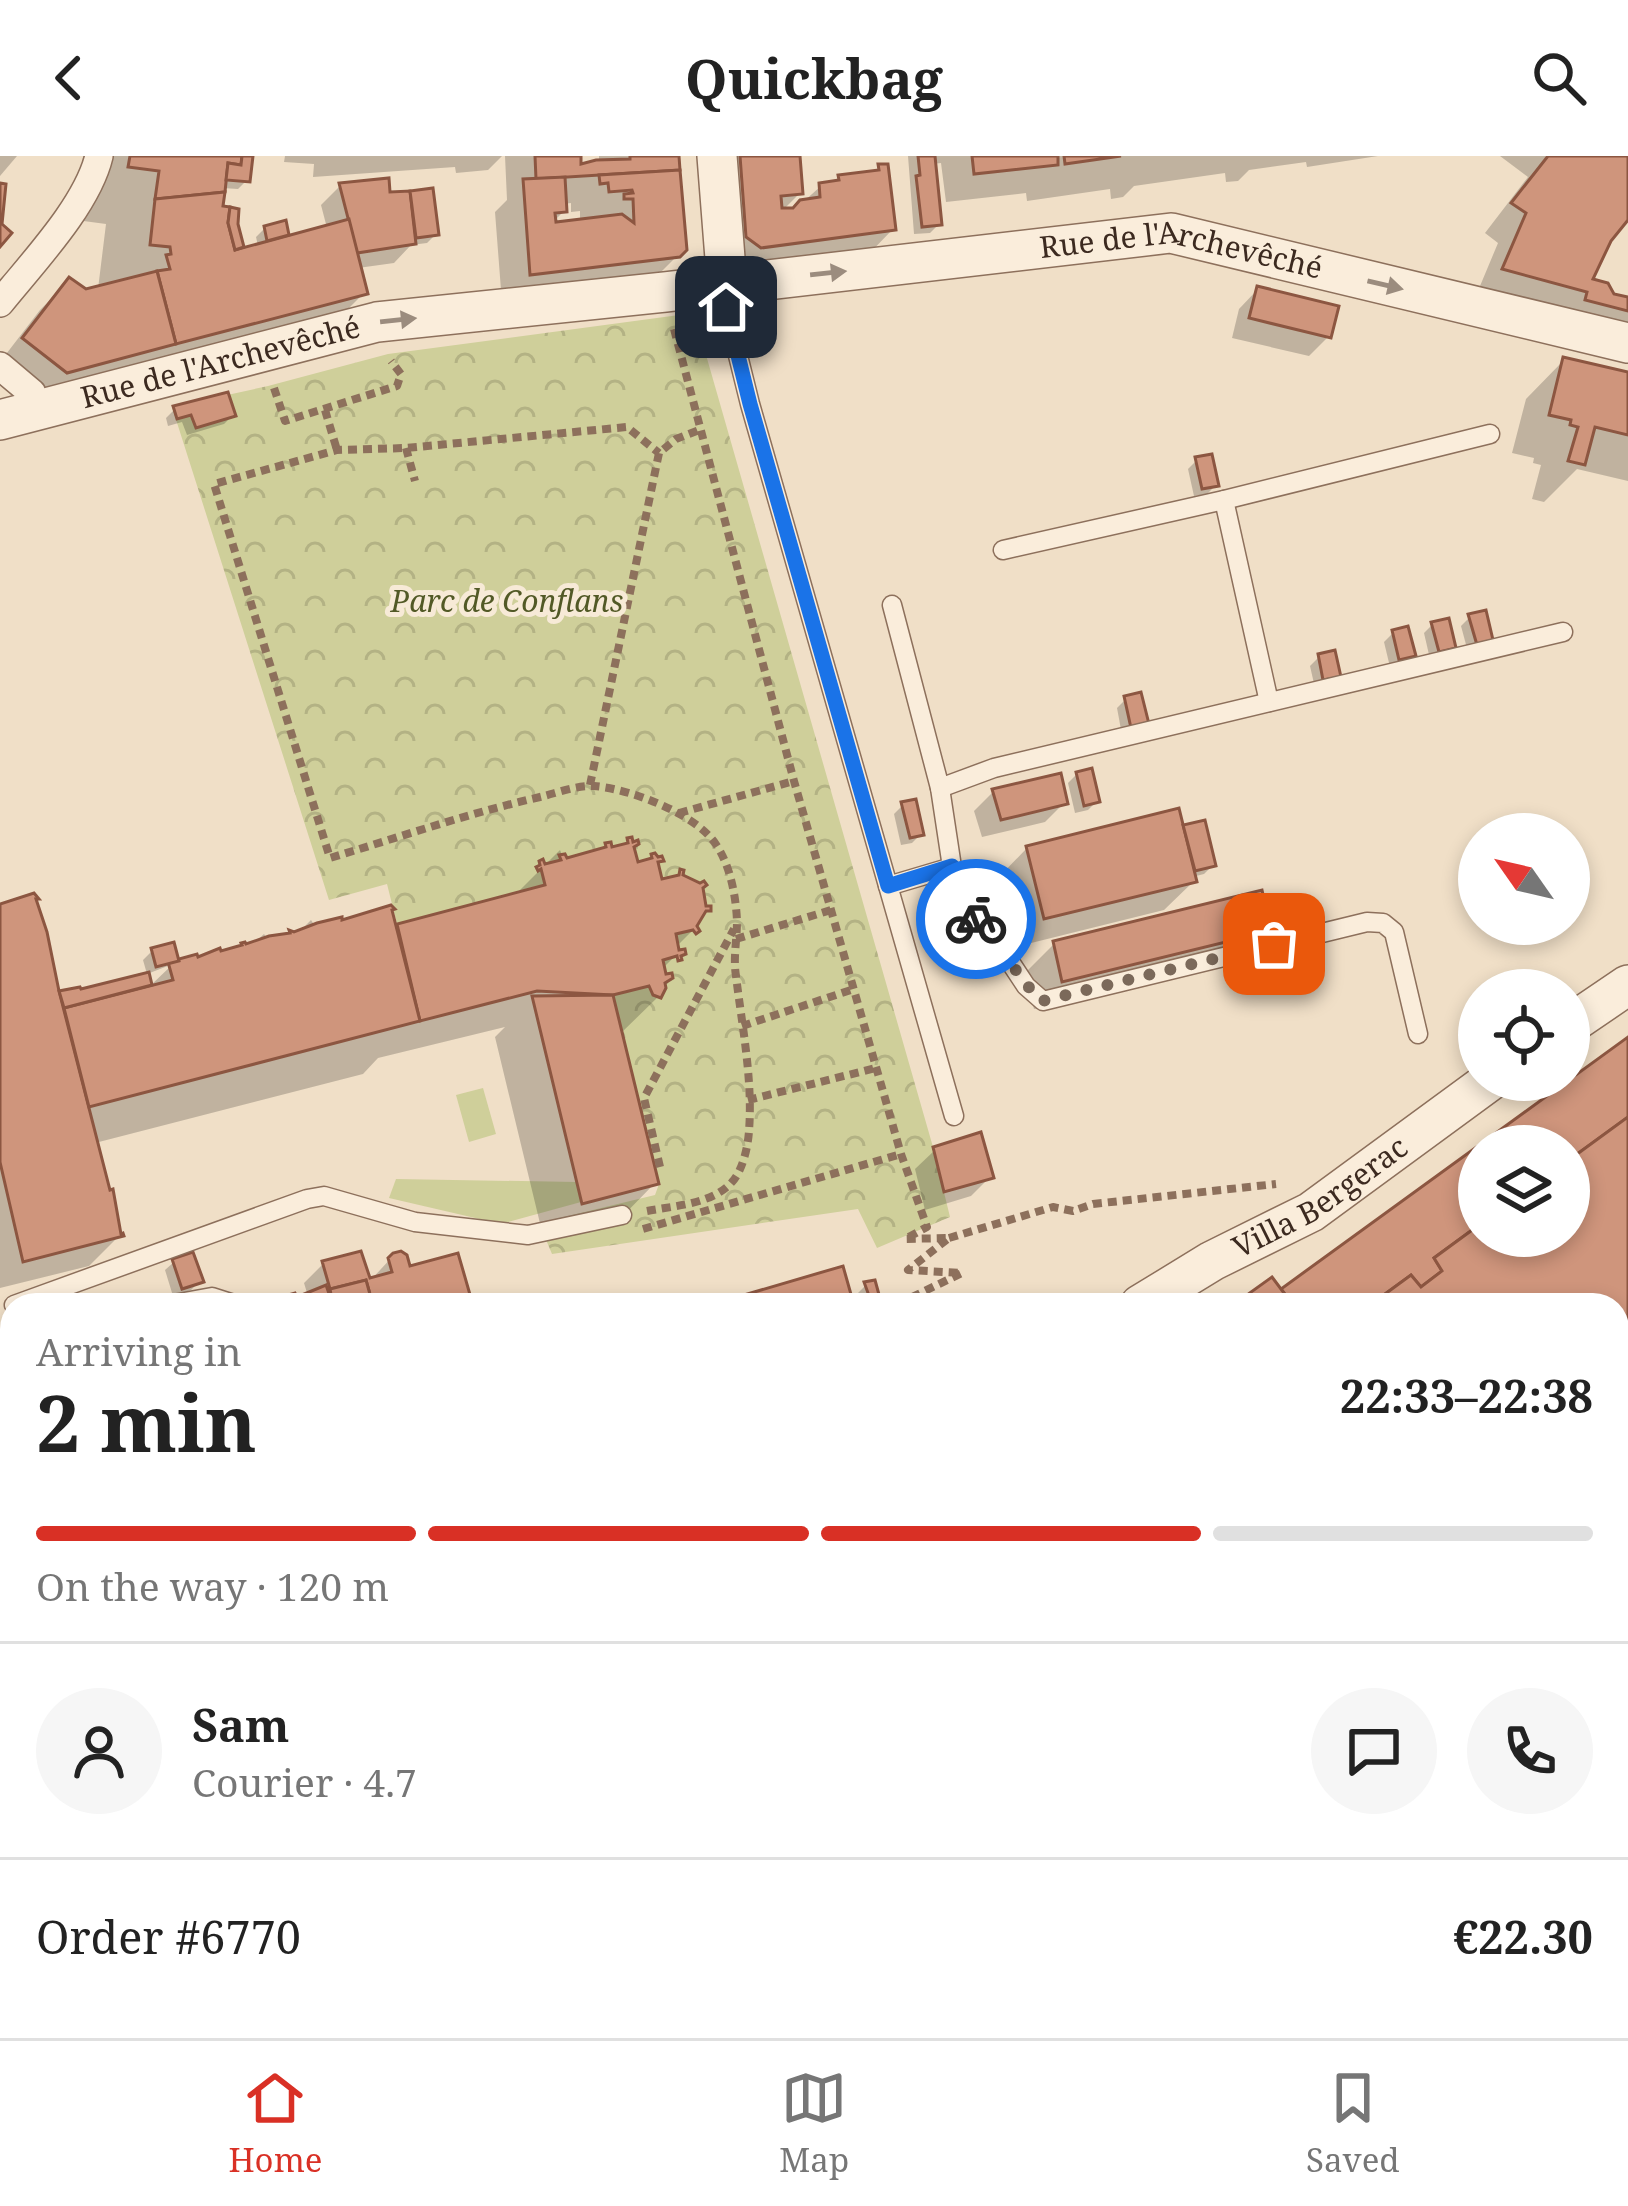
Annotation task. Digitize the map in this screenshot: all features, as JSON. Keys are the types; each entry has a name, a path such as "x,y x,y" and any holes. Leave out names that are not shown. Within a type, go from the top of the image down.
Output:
{"street":[{"path":"0,303 68,217 99,156"},
{"path":"717,156 726,296"},
{"name":"Rue de l'Archevêché","path":"17,415 377,322 726,296 1171,233 1628,344"},
{"path":"0,366 32,393 17,415"},
{"path":"1590,1011 1628,985"},
{"name":"Villa Bergerac","path":"1160,1293 1311,1212 1462,1101"}],"lane":[{"path":"726,296 750,404 954,1116"},
{"path":"1003,550 1490,434"},
{"path":"1224,500 1269,702"},
{"path":"892,605 940,788 952,866 965,908 993,936 1026,986 1042,1001 1367,922 1383,923 1394,932 1418,1034"},
{"path":"940,788 994,768 1563,632"},
{"path":"888,886 952,866"},
{"path":"46,1293 324,1196 415,1222 528,1235 622,1215"}],"path":[{"path":"674,329 794,781 901,1154 927,1227 905,1239 950,1238 1053,1207 1073,1211 1093,1204 1362,1174"},
{"path":"285,421 398,386 399,368 380,358"},
{"path":"274,388 295,382"},
{"path":"325,410 337,450"},
{"path":"622,1215 713,1195 732,1182 745,1155 748,1100 734,968 737,922 728,871 716,844 694,821 631,794 590,785 330,858 214,484 337,450 627,427 659,453"},
{"path":"590,785 659,453 676,439 699,430"},
{"path":"406,448 416,481"},
{"path":"677,814 794,781"},
{"path":"736,939 831,910"},
{"path":"660,1167 644,1098 737,922"},
{"path":"742,1026 854,989"},
{"path":"748,1100 876,1068"},
{"path":"622,1215 644,1229 901,1154"},
{"path":"920,1293 962,1273 908,1270 950,1238"}],"green space":[{"name":"Parc de Conflans","path":"694,313 950,1217 877,1248 858,1209 552,1254 539,1223 655,1195 659,1184 613,995 649,986 653,995 661,997 668,982 663,960 677,956 679,961 686,954 685,949 679,950 676,934 700,932 697,926 711,910 703,888 707,885 683,875 681,869 679,875 662,879 658,862 663,861 655,853 638,862 634,847 638,841 631,837 628,843 612,847 605,843 606,847 567,858 560,854 561,860 545,864 539,860 536,868 541,869 545,885 397,924 387,884 329,900 172,407 388,354"},
{"path":"483,1088 496,1134 469,1142 456,1095"},
{"path":"396,1179 576,1182 581,1202 501,1224 389,1198"}],"building":[{"path":"130,156 242,156 241,165 228,163 225,192 155,199 159,171 128,167"},
{"path":"242,156 253,156 250,182 226,180 228,163 241,165"},
{"path":"535,156 581,156 581,164 630,156 679,156 680,170 536,179"},
{"path":"740,156 800,156 803,194 781,196 782,208 820,197 819,183 839,180 838,175 879,170 878,164 888,164 896,230 761,248 746,237"},
{"path":"918,156 935,156 942,225 922,227"},
{"path":"972,156 1058,156 1058,165 974,174"},
{"path":"1064,156 1121,156 1065,164"},
{"path":"1548,156 1628,156 1628,220 1611,241 1593,279 1608,283 1614,294 1628,297 1628,311 1585,300 1587,292 1502,269 1526,213 1511,203"},
{"path":"680,170 687,250 680,257 530,275 523,179 565,177 567,212 555,213 556,222 622,214 634,223 633,199 624,199 632,190 609,192 608,183 600,184 599,175"},
{"path":"389,178 390,192 410,191 416,244 357,253 339,183"},
{"path":"0,183 6,184 2,224 12,233 0,247"},
{"path":"433,188 439,235 416,238 410,191"},
{"path":"225,192 223,206 230,207 228,223 235,250 349,219 368,294 176,344 157,271 170,269 166,255 171,254 170,247 150,245 155,199"},
{"path":"230,207 239,209 244,247 235,250 228,223"},
{"path":"286,220 289,235 267,241 264,226"},
{"path":"157,271 176,344 67,373 22,338 69,277 86,289"},
{"path":"1257,286 1339,306 1331,338 1249,318"},
{"path":"1563,357 1628,372 1628,435 1595,427 1585,465 1568,461 1578,427 1570,425 1571,420 1549,415"},
{"path":"228,392 236,416 196,428 191,415 177,419 173,406"},
{"path":"1212,454 1219,486 1202,489 1195,457"},
{"path":"1486,610 1493,640 1477,645 1468,614"},
{"path":"1449,618 1456,648 1439,652 1431,622"},
{"path":"1408,626 1416,656 1399,660 1392,630"},
{"path":"1335,650 1341,677 1323,680 1318,654"},
{"path":"1141,692 1149,724 1131,728 1124,696"},
{"path":"1092,768 1100,802 1084,806 1076,772"},
{"path":"1061,773 1068,804 1001,820 992,789"},
{"path":"916,799 924,835 910,838 901,802"},
{"path":"1179,808 1197,882 1044,919 1026,846"},
{"path":"1205,820 1216,866 1195,871 1183,825"},
{"path":"627,838 639,844 634,847 638,862 655,853 664,861 658,862 662,879 679,875 680,869 683,875 704,881 706,906 711,906 697,926 700,931 676,934 679,950 685,949 686,954 682,960 677,956 663,960 666,974 672,973 673,978 665,983 661,998 649,986 613,995 537,991 420,1021 397,924 545,885 536,867 539,861 561,860 559,855 567,858 606,847 605,843 611,842 612,847 628,843"},
{"path":"1262,890 1271,931 1062,982 1053,941"},
{"path":"34,893 124,1236 23,1262 0,1162 0,904"},
{"path":"391,905 420,1021 89,1107 64,1008 173,980 168,962"},
{"path":"174,942 179,961 156,967 151,948"},
{"path":"149,972 152,985 64,1008 59,991"},
{"path":"613,995 659,1184 582,1204 532,996"},
{"path":"1628,1037 1628,1117 1590,1145 1590,1125 1507,1125 1540,1101 1590,1101 1590,1065"},
{"path":"1628,1117 1628,1293 1386,1293 1411,1275 1421,1287 1442,1271 1434,1258 1458,1240 1458,1257 1590,1257 1590,1145"},
{"path":"981,1132 994,1178 944,1192 933,1147"},
{"path":"1458,1160 1458,1240 1434,1258 1442,1271 1421,1287 1411,1275 1386,1293 1284,1293 1281,1289"},
{"path":"361,1251 370,1278 392,1272 388,1258 393,1253 407,1255 410,1266 458,1253 470,1293 370,1293 366,1280 330,1289 322,1261"},
{"path":"193,1252 204,1282 182,1289 172,1259"},
{"path":"843,1266 851,1293 751,1293"},
{"path":"1272,1277 1284,1293 1250,1293"},
{"path":"366,1280 370,1293 331,1293 330,1289"},
{"path":"875,1280 879,1293 868,1293 864,1282"}],"way so far":[{"path":"976,919 1042,1001 1274,944"}],"route":[{"path":"726,307 888,886 952,866 965,908 976,919"}]}
